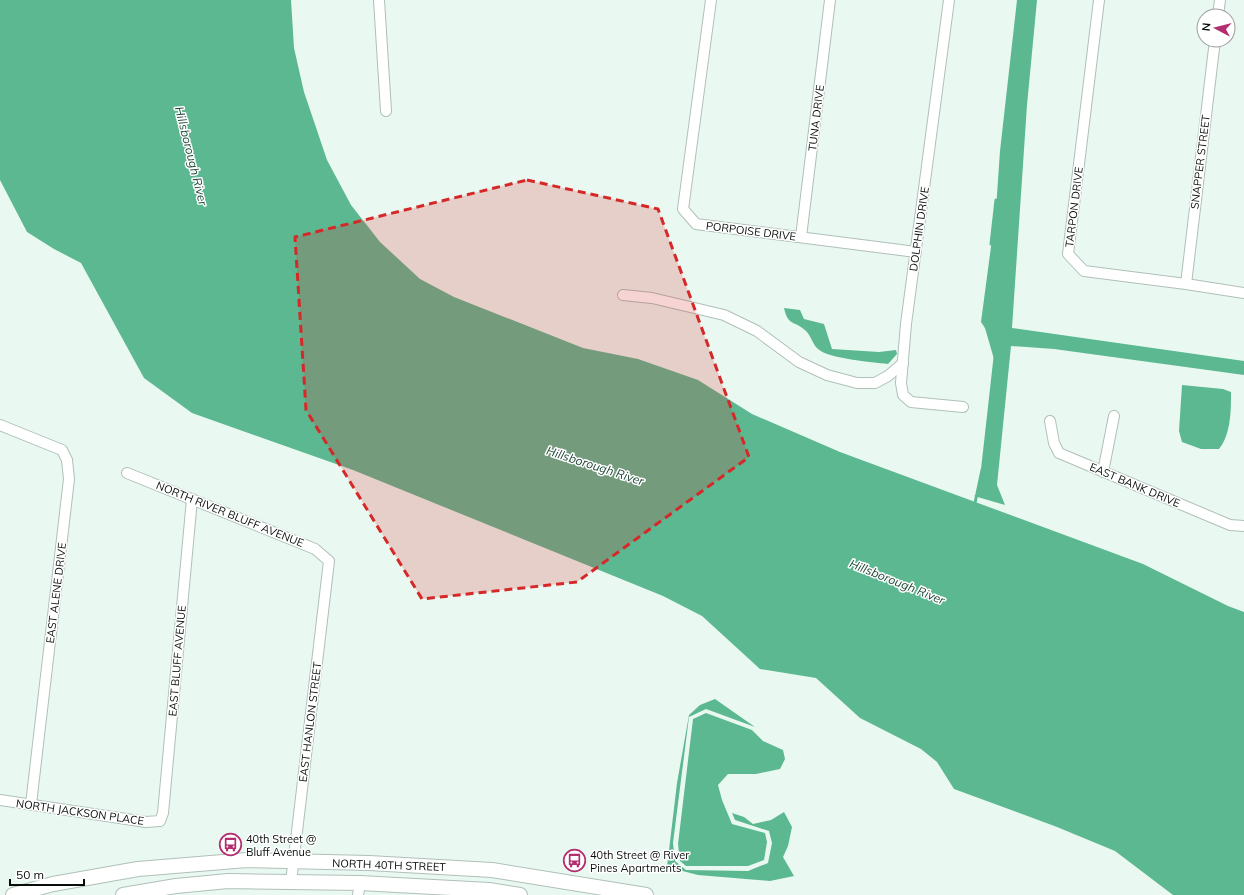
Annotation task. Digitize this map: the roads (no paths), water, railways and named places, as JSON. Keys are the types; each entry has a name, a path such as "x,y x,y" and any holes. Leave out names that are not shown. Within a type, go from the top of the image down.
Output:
{"main road":[{"name":"NORTH 40TH STREET","path":"14,895 53,884 138,869 247,860 492,870 646,895"},
{"path":"489,890 492,870"},
{"name":"NORTH 40TH STREET","path":"123,895 176,886 228,881 291,882 359,889 489,890 520,895"}],"street":[{"path":"379,0 386,111"},
{"name":"PORPOISE DRIVE","path":"711,0 683,209 696,224 916,252"},
{"name":"TUNA DRIVE","path":"801,237 830,0"},
{"name":"DOLPHIN DRIVE","path":"949,0 906,324 901,383 903,395 911,402 963,407"},
{"name":"TARPON DRIVE","path":"1099,0 1068,254 1084,272 1186,284 1244,293"},
{"name":"SNAPPER STREET","path":"1186,284 1214,48"},
{"path":"623,295 652,298 724,315 757,331 799,362 827,375 857,383 875,383 888,376 903,363"},
{"path":"1103,472 1114,416"},
{"name":"EAST BANK DRIVE","path":"1050,421 1054,444 1059,453 1230,525 1244,526"},
{"name":"EAST ALENE DRIVE","path":"0,425 62,450 67,460 69,479 31,804"},
{"name":"NORTH RIVER BLUFF AVENUE","path":"127,472 192,500 315,549 329,561"},
{"name":"EAST BLUFF AVENUE","path":"160,821 164,813 192,500"},
{"name":"EAST HANLON STREET","path":"291,882 329,561"},
{"name":"NORTH JACKSON PLACE","path":"0,800 146,822 160,821"}],"water":[{"name":"Hillsborough River","path":"0,0 291,0 294,48 304,92 327,160 351,205 380,242 420,279 454,297 583,348 638,359 698,380 752,414 840,452 1143,564 1228,606 1244,612 1244,895 1173,895 1115,851 1057,827 954,789 937,762 921,749 860,718 816,678 760,669 702,616 663,596 353,470 192,413 144,378 81,263 54,249 27,232 0,180"},
{"path":"1017,0 1037,0 1027,105 1012,328 1244,361 1244,375 1054,349 1011,346 997,485 1005,505 974,496 977,494 980,478 994,353 989,334 981,322 996,209 1000,151"},
{"path":"784,308 800,310 804,319 824,324 832,349 879,352 896,350 897,354 888,364 851,360 831,355 818,349 806,331 790,321"},
{"path":"1182,385 1223,389 1231,392 1228,429 1219,449 1201,449 1182,442 1179,431"},
{"path":"715,699 755,727 706,709 689,717 673,843 675,861 686,870 748,871 768,863 772,843 769,831 735,820 732,813 744,817 753,824 771,820 784,812 792,827 788,846 783,857 794,876 770,881 698,875 667,867 677,783 689,715 700,705"},
{"path":"706,713 752,730 763,741 783,750 785,759 780,769 756,774 728,774 718,785 722,800 732,824 765,833 767,842 764,860 748,866 686,866 680,861 678,844 693,719"}],"waterway":[{"path":"991,244 996,200"},
{"path":"986,326 995,357"},
{"path":"975,503 982,470"}],"place":[{"name":"40th Street @ Bluff Avenue","path":"231,845"},
{"name":"40th Street @ River Pines Apartments","path":"575,861"}]}
